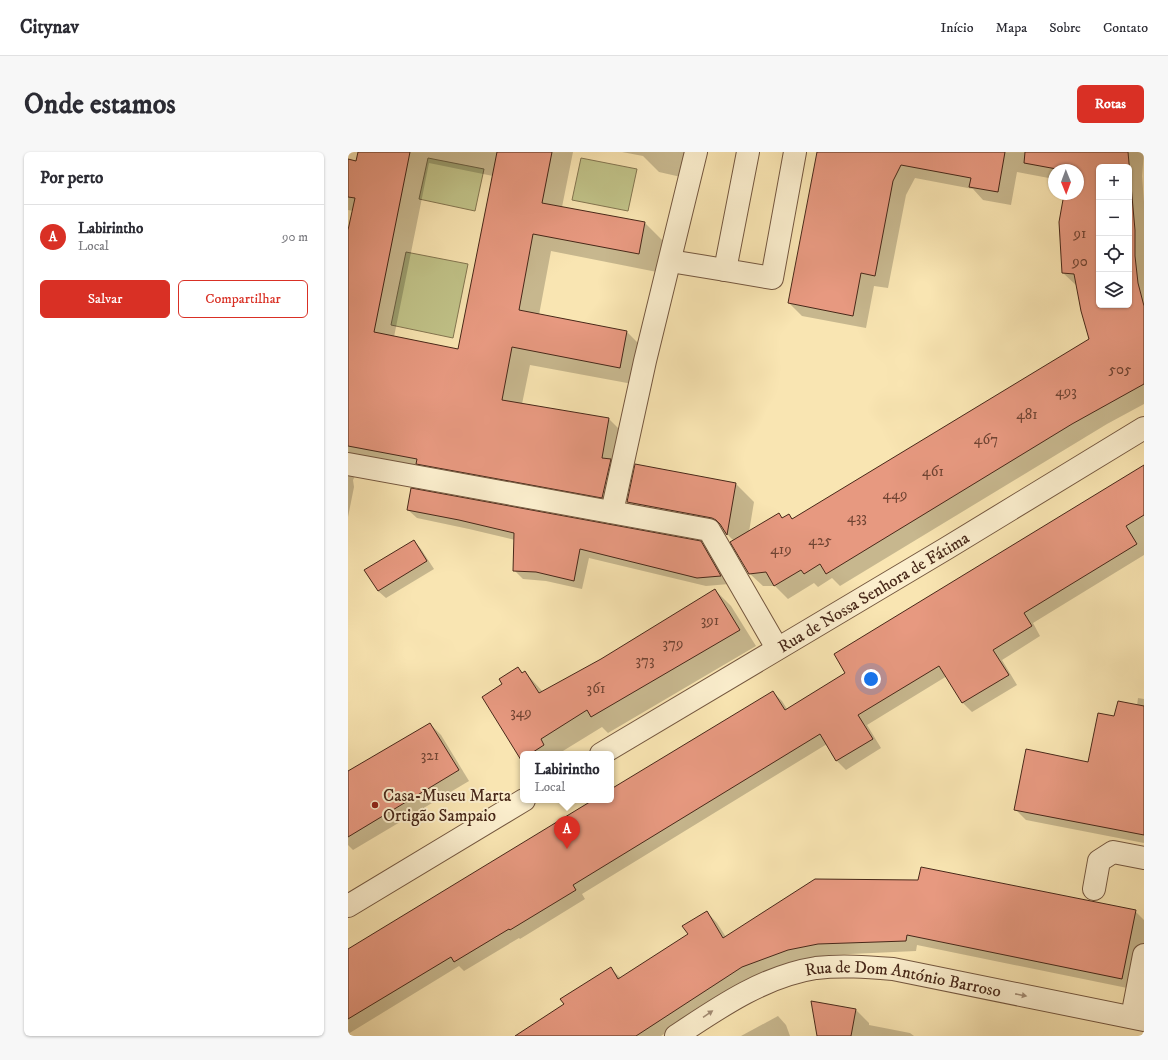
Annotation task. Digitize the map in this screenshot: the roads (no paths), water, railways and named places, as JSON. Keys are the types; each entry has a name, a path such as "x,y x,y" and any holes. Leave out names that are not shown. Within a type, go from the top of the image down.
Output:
{"street":[{"path":"612,512 645,361 696,152"},
{"path":"726,270 748,152"},
{"path":"670,261 772,278 795,152"},
{"name":"Rua de Nossa Senhora de Fátima","path":"606,751 954,544 1144,428"},
{"path":"348,464 709,530 777,648"},
{"path":"348,906 520,802"},
{"path":"1094,889 1099,861 1113,852 1144,858"},
{"path":"1138,1019 1144,955"},
{"name":"Rua de Dom António Barroso","path":"676,1036 715,1010 767,982 816,968 855,966 893,969 1138,1019"}],"place":[{"name":"Casa-Museu Marta Ortigão Sampaio","path":"375,805"},
{"name":"Labirintho","path":"567,849"}]}
